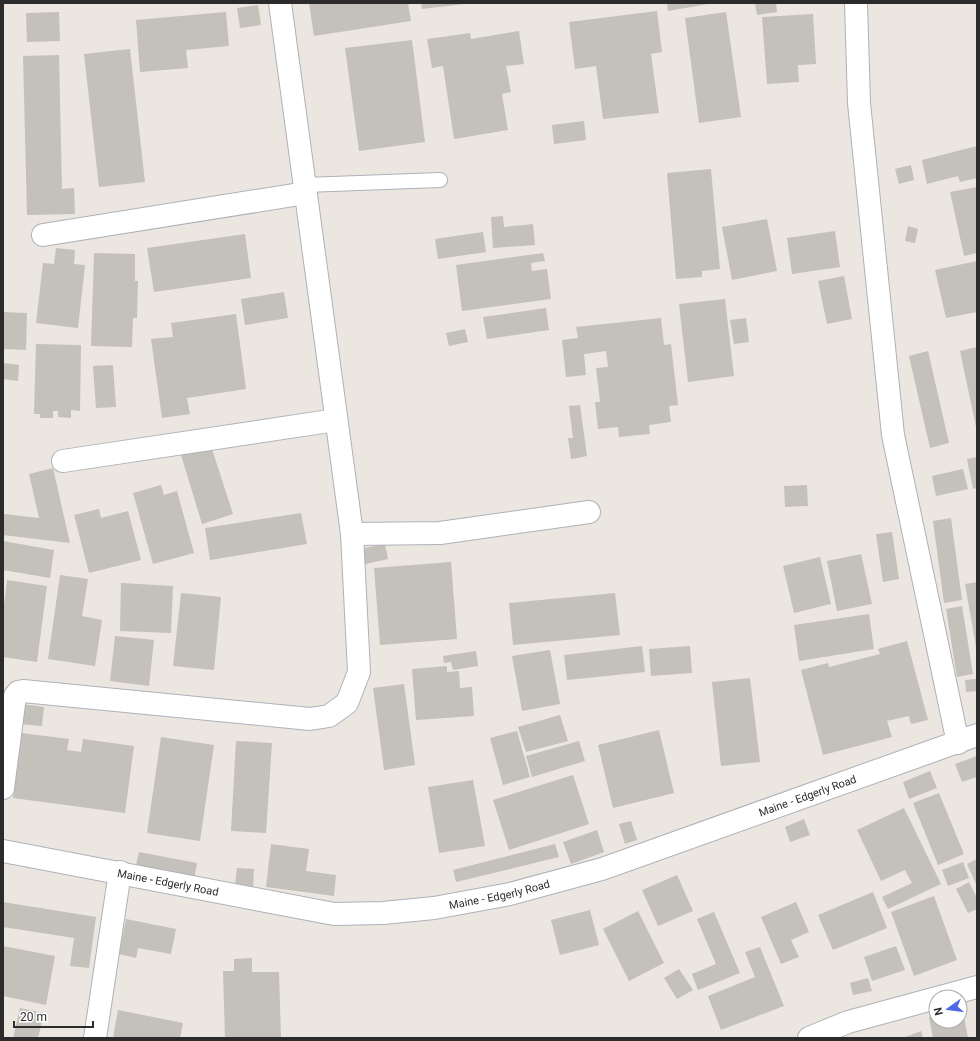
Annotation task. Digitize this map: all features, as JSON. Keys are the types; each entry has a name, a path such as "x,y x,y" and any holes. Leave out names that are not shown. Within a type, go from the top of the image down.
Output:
{"street":[{"path":"3,788 15,696 18,692 22,691 310,719 329,716 347,703 359,672 352,534 280,3"},
{"path":"856,3 859,103 893,435 967,739"},
{"path":"43,235 306,189"},
{"path":"63,461 336,420"},
{"path":"352,534 440,532 590,512"},
{"name":"Maine - Edgerly Road","path":"3,851 120,872 334,914 383,913 434,908 510,894 602,869 967,739"},
{"path":"95,1038 120,872"},
{"path":"809,1038 848,1022 928,1000"}],"lane":[{"path":"306,189 440,180"}],"building":[{"path":"309,3 408,3 411,21 314,36"},
{"path":"421,3 465,3 465,4 422,9"},
{"path":"667,3 708,3 708,4 668,11"},
{"path":"755,3 776,3 777,12 757,15"},
{"path":"258,5 261,25 240,28 237,8"},
{"path":"657,11 662,52 651,54 659,113 603,119 596,66 575,69 569,22"},
{"path":"59,12 60,41 27,42 26,13"},
{"path":"226,12 229,46 186,50 188,68 140,72 136,20"},
{"path":"726,12 741,117 699,123 685,18"},
{"path":"813,14 816,64 798,65 799,82 767,84 762,17"},
{"path":"519,31 524,64 506,66 511,92 502,94 508,130 454,139 443,66 432,68 427,39 470,33 471,39"},
{"path":"412,40 425,142 359,151 345,48"},
{"path":"130,49 145,182 99,187 84,54"},
{"path":"59,55 62,189 74,188 75,214 27,215 23,56"},
{"path":"584,121 586,140 554,144 552,125"},
{"path":"977,146 977,178 960,182 958,176 927,184 922,160"},
{"path":"911,165 914,180 899,184 895,169"},
{"path":"711,169 720,269 702,271 702,277 676,279 667,173"},
{"path":"977,187 977,253 964,256 950,192"},
{"path":"503,216 504,227 533,224 535,245 493,248 491,217"},
{"path":"767,219 777,271 732,280 722,227"},
{"path":"908,226 918,229 915,243 905,241"},
{"path":"835,231 840,267 792,274 787,238"},
{"path":"483,232 486,252 438,259 435,239"},
{"path":"245,234 251,278 154,292 147,248"},
{"path":"56,248 75,250 74,264 85,265 78,328 36,323 43,263 54,264"},
{"path":"94,253 135,254 135,281 138,281 137,318 133,318 132,347 91,346"},
{"path":"543,253 545,261 531,263 532,271 547,269 551,299 462,311 456,265"},
{"path":"977,261 977,312 946,318 935,270"},
{"path":"844,276 852,319 827,324 818,281"},
{"path":"284,292 288,318 245,325 241,299"},
{"path":"725,299 734,376 688,382 679,304"},
{"path":"546,308 549,330 487,339 483,317"},
{"path":"3,312 27,313 26,350 3,349"},
{"path":"236,314 246,389 187,398 190,414 162,418 151,339 173,337 171,323"},
{"path":"661,318 664,345 671,344 678,405 669,406 671,422 649,425 650,434 619,437 618,427 598,429 595,402 600,402 596,368 608,367 606,351 584,354 586,375 566,377 562,340 578,338 576,327"},
{"path":"746,318 749,342 734,344 730,320"},
{"path":"465,329 468,342 449,346 446,333"},
{"path":"36,344 81,345 80,411 71,410 71,418 58,417 58,411 53,411 53,418 40,418 40,414 34,414"},
{"path":"977,347 977,427 976,427 960,351"},
{"path":"928,351 949,443 930,448 909,356"},
{"path":"3,363 19,365 18,381 3,379"},
{"path":"113,365 116,407 96,408 93,366"},
{"path":"580,405 587,456 571,459 568,438 573,438 569,406"},
{"path":"211,446 233,514 202,524 181,455"},
{"path":"977,457 977,488 973,489 967,459"},
{"path":"53,468 70,543 3,535 4,514 39,518 29,474"},
{"path":"963,469 968,489 936,496 932,476"},
{"path":"161,485 164,495 177,491 194,553 153,564 133,493"},
{"path":"807,485 808,506 785,507 784,486"},
{"path":"99,509 101,518 128,511 141,560 89,573 74,515"},
{"path":"301,513 307,544 210,560 205,528"},
{"path":"951,518 962,600 944,603 933,521"},
{"path":"892,532 899,579 883,582 876,534"},
{"path":"3,541 54,550 50,578 3,570"},
{"path":"385,544 388,559 357,566 354,550"},
{"path":"861,554 872,604 837,611 827,561"},
{"path":"820,557 831,604 794,613 783,566"},
{"path":"451,562 457,639 380,645 374,568"},
{"path":"60,575 88,579 82,616 102,620 95,666 48,659"},
{"path":"7,580 47,586 37,662 3,657 3,614"},
{"path":"977,582 977,647 976,647 965,584"},
{"path":"121,583 173,586 171,633 120,631"},
{"path":"181,593 221,597 214,670 173,666"},
{"path":"615,593 620,635 513,645 509,603"},
{"path":"962,606 973,674 957,677 946,609"},
{"path":"869,614 874,649 799,661 794,625"},
{"path":"115,636 154,640 149,686 110,681"},
{"path":"907,641 928,720 911,724 909,716 887,721 892,737 823,755 801,670 828,663 829,667 880,654 878,649"},
{"path":"642,646 645,672 567,680 564,655"},
{"path":"690,646 692,673 651,676 649,649"},
{"path":"550,650 560,704 522,711 512,656"},
{"path":"476,651 478,666 453,670 451,662 444,663 443,656"},
{"path":"447,666 447,672 459,671 460,688 472,687 474,716 416,720 412,669"},
{"path":"750,678 760,762 721,766 712,682"},
{"path":"976,679 977,691 966,692 965,680"},
{"path":"404,684 415,765 384,770 373,688"},
{"path":"21,704 44,707 42,726 19,724"},
{"path":"560,715 568,741 526,752 518,727"},
{"path":"659,730 674,793 613,808 598,745"},
{"path":"517,731 530,777 503,785 490,738"},
{"path":"22,733 69,739 67,750 81,752 83,739 134,746 125,813 13,798"},
{"path":"161,737 214,745 200,841 147,833"},
{"path":"236,741 272,743 266,833 231,831"},
{"path":"579,741 585,761 532,777 526,756"},
{"path":"977,756 977,777 962,782 955,764"},
{"path":"930,771 937,788 909,799 903,782"},
{"path":"573,775 589,824 509,850 493,800"},
{"path":"473,780 485,846 439,853 428,787"},
{"path":"939,793 964,854 938,865 913,803"},
{"path":"904,808 941,884 888,909 882,897 912,883 905,870 881,881 857,830"},
{"path":"804,819 810,835 790,842 785,827"},
{"path":"631,821 637,840 625,844 619,824"},
{"path":"597,830 604,852 571,864 563,842"},
{"path":"271,844 309,849 306,871 336,875 334,896 266,887"},
{"path":"555,844 559,857 456,882 453,870"},
{"path":"139,852 197,863 194,880 135,869"},
{"path":"977,859 977,886 967,864"},
{"path":"963,862 969,878 948,886 942,870"},
{"path":"237,868 254,869 253,887 235,885"},
{"path":"677,875 693,911 658,926 642,890"},
{"path":"969,882 977,898 977,909 968,913 956,889"},
{"path":"873,892 887,928 833,950 818,915"},
{"path":"934,896 957,960 914,976 891,912"},
{"path":"3,902 96,917 89,968 70,966 74,938 3,927"},
{"path":"796,902 809,932 791,940 799,957 781,964 761,917"},
{"path":"590,910 599,945 560,955 551,920"},
{"path":"638,911 664,963 629,981 603,929"},
{"path":"714,912 740,973 698,990 692,974 716,964 697,919"},
{"path":"126,919 176,929 171,954 138,948 136,958 119,954"},
{"path":"3,946 55,956 46,1005 3,996"},
{"path":"896,946 905,970 872,981 864,957"},
{"path":"760,947 784,1006 721,1030 708,996 755,977 745,952"},
{"path":"252,958 252,972 279,972 281,1037 225,1038 223,971 234,971 234,959"},
{"path":"679,969 693,990 677,999 664,978"},
{"path":"868,978 872,991 853,995 850,983"},
{"path":"20,1008 44,1013 38,1038 13,1038"},
{"path":"118,1010 183,1023 180,1038 113,1038"},
{"path":"931,1029 966,1029 968,1038 933,1038"},
{"path":"921,1031 923,1038 903,1038"}]}
